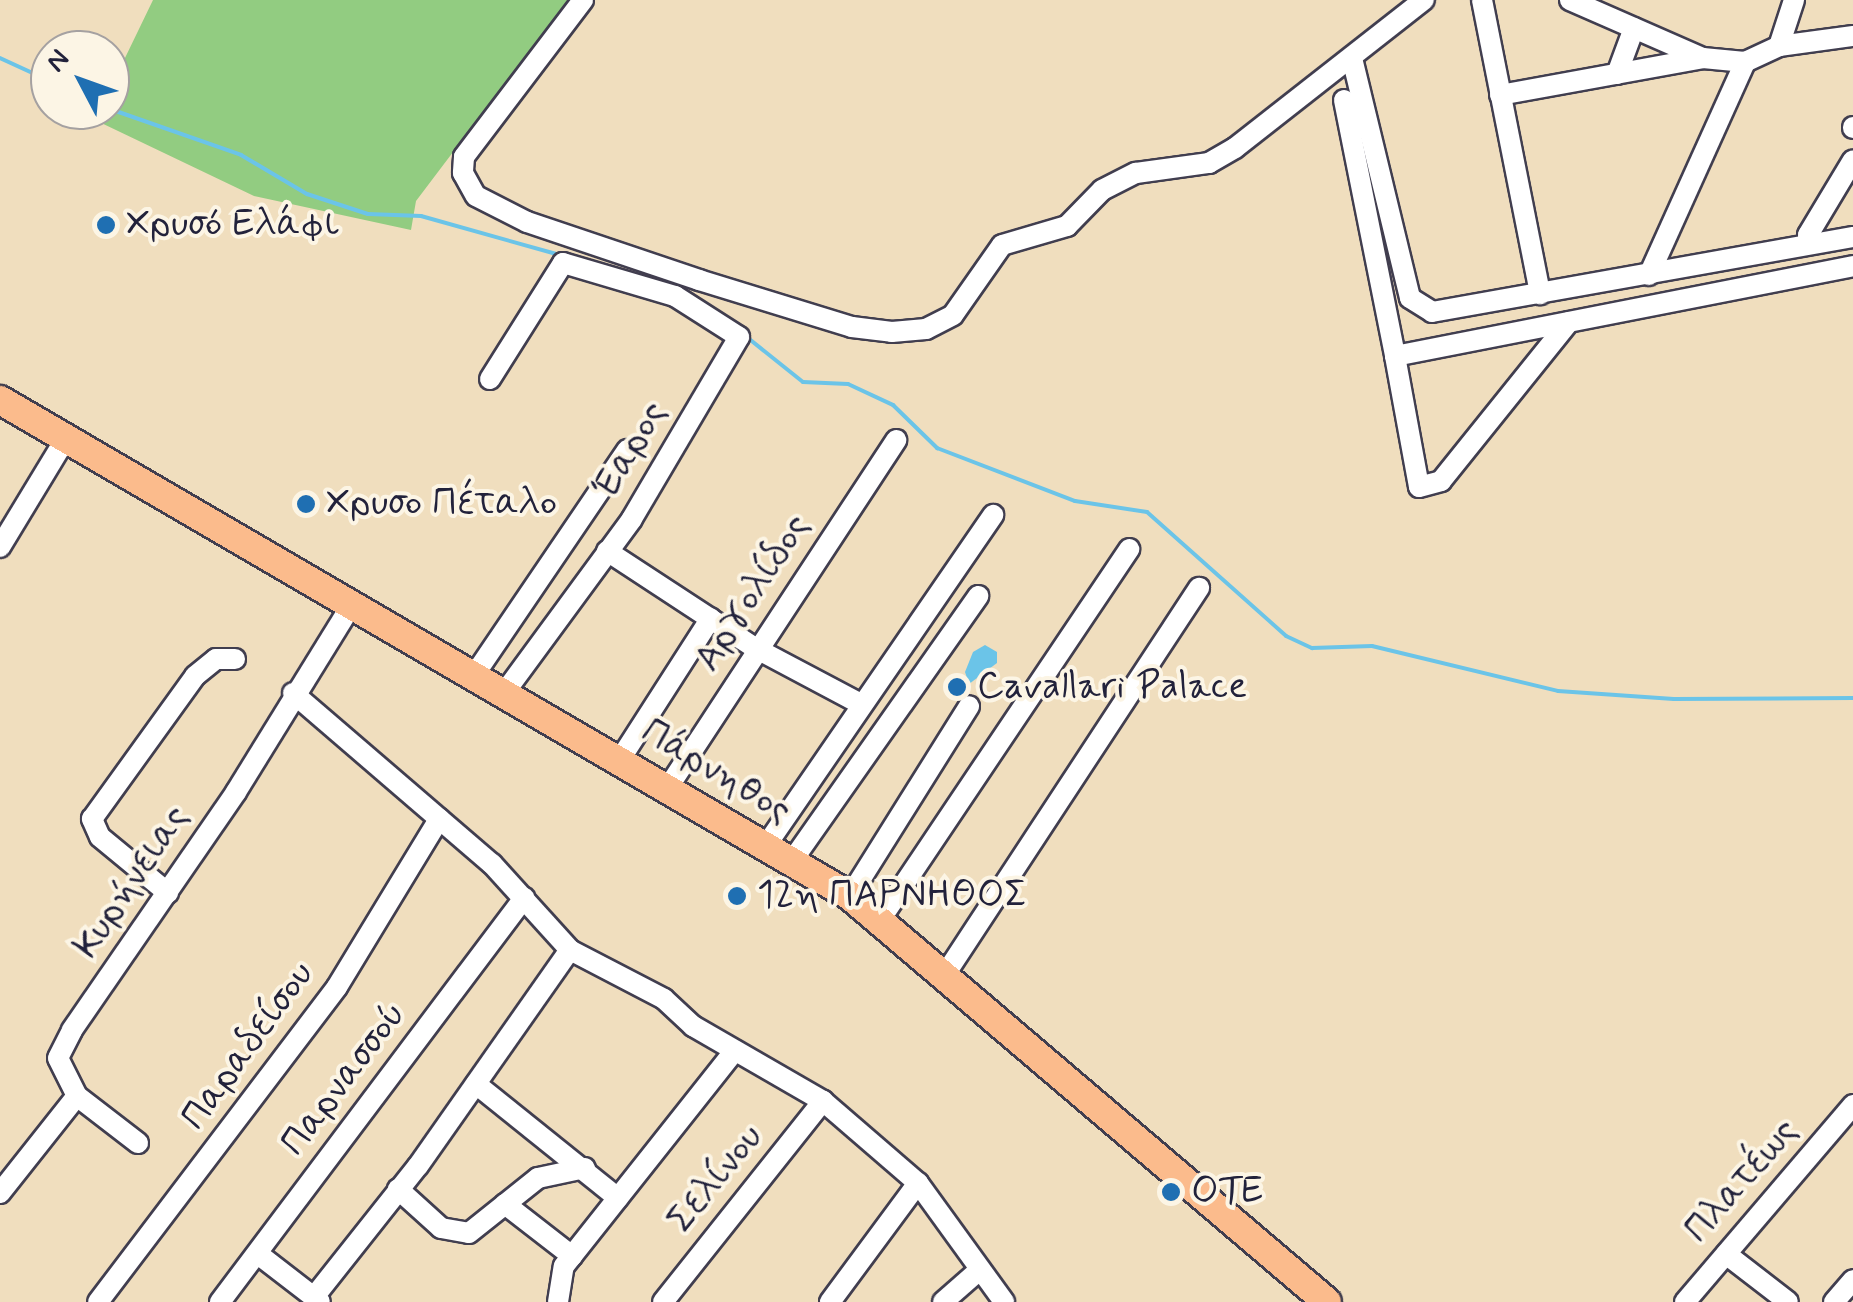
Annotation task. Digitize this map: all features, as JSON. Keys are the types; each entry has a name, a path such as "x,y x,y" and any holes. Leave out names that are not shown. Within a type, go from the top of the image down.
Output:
{"main road":[{"name":"Πάρνηθος","path":"0,400 669,786 850,896 946,973 1327,1302"}],"street":[{"path":"583,0 464,157 463,173 476,196 509,216 682,274 852,327 892,332 926,329 953,315 1002,245 1067,226 1102,190 1136,173 1209,162 1424,0"},
{"path":"1482,0 1540,294"},
{"path":"1570,0 1703,58"},
{"path":"1779,46 1794,0"},
{"path":"1617,74 1634,28"},
{"path":"1500,95 1703,58 1745,62 1779,46 1853,36"},
{"path":"1352,58 1360,73 1410,298 1440,315 1853,237"},
{"path":"1648,276 1745,62"},
{"path":"1344,100 1419,486 1441,481 1569,322"},
{"path":"1809,244 1808,236 1853,160"},
{"name":"Έαρος","path":"490,378 562,263 675,296 739,338 607,552 505,692"},
{"path":"1395,356 1853,266"},
{"path":"0,546 66,438"},
{"name":"Αργολίδος","path":"669,786 896,440"},
{"path":"475,674 627,450"},
{"path":"765,847 859,704 993,514"},
{"path":"880,920 1129,550"},
{"path":"607,552 757,649 859,704"},
{"path":"946,973 1198,588"},
{"path":"792,861 978,596"},
{"name":"Κυρήνειας","path":"77,1096 58,1058 352,604"},
{"path":"621,758 710,618"},
{"path":"168,893 100,837 92,820 195,676 216,659 235,659"},
{"path":"293,694 524,898 570,950 664,999 736,1050 824,1100 918,1183 977,1272 1004,1302"},
{"path":"850,896 968,706"},
{"name":"Παραδείσου","path":"98,1302 337,986 439,820"},
{"name":"Παρνασσού","path":"220,1302 524,898"},
{"path":"258,1254 318,1300 570,950"},
{"path":"558,1302 572,1256 736,1050"},
{"path":"476,1084 618,1198"},
{"path":"0,1193 77,1096 138,1143"},
{"name":"Σελίνου","path":"663,1302 824,1100"},
{"name":"Πλατέως","path":"1685,1302 1853,1106"},
{"path":"398,1189 422,1214 456,1233 481,1226 505,1204 556,1170 585,1168"},
{"path":"830,1302 918,1183"},
{"path":"505,1204 572,1256"},
{"path":"1726,1254 1788,1302"},
{"path":"943,1302 977,1272"},
{"path":"1834,1302 1853,1280"}],"green space":[{"path":"153,0 568,0 416,201 411,230 254,196 116,130 130,130 130,48"}],"water":[{"path":"985,645 997,652 997,663 969,684 965,672 973,652"}],"waterway":[{"path":"0,58 30,72"},
{"path":"130,116 241,155 307,194 368,214 421,216 563,256"},
{"path":"748,338 803,382 848,384 893,405 937,448 1075,501 1147,512 1286,636 1312,648 1372,646 1558,691 1674,699 1853,698"}],"place":[{"name":"Χρυσό Ελάφι","path":"106,225"},
{"name":"Χρυσο Πέταλο","path":"306,504"},
{"name":"Cavallari Palace","path":"957,687"},
{"name":"12η ΠΑΡΝΗΘΟΣ","path":"737,896"},
{"name":"ΟΤΕ","path":"1171,1192"}]}
